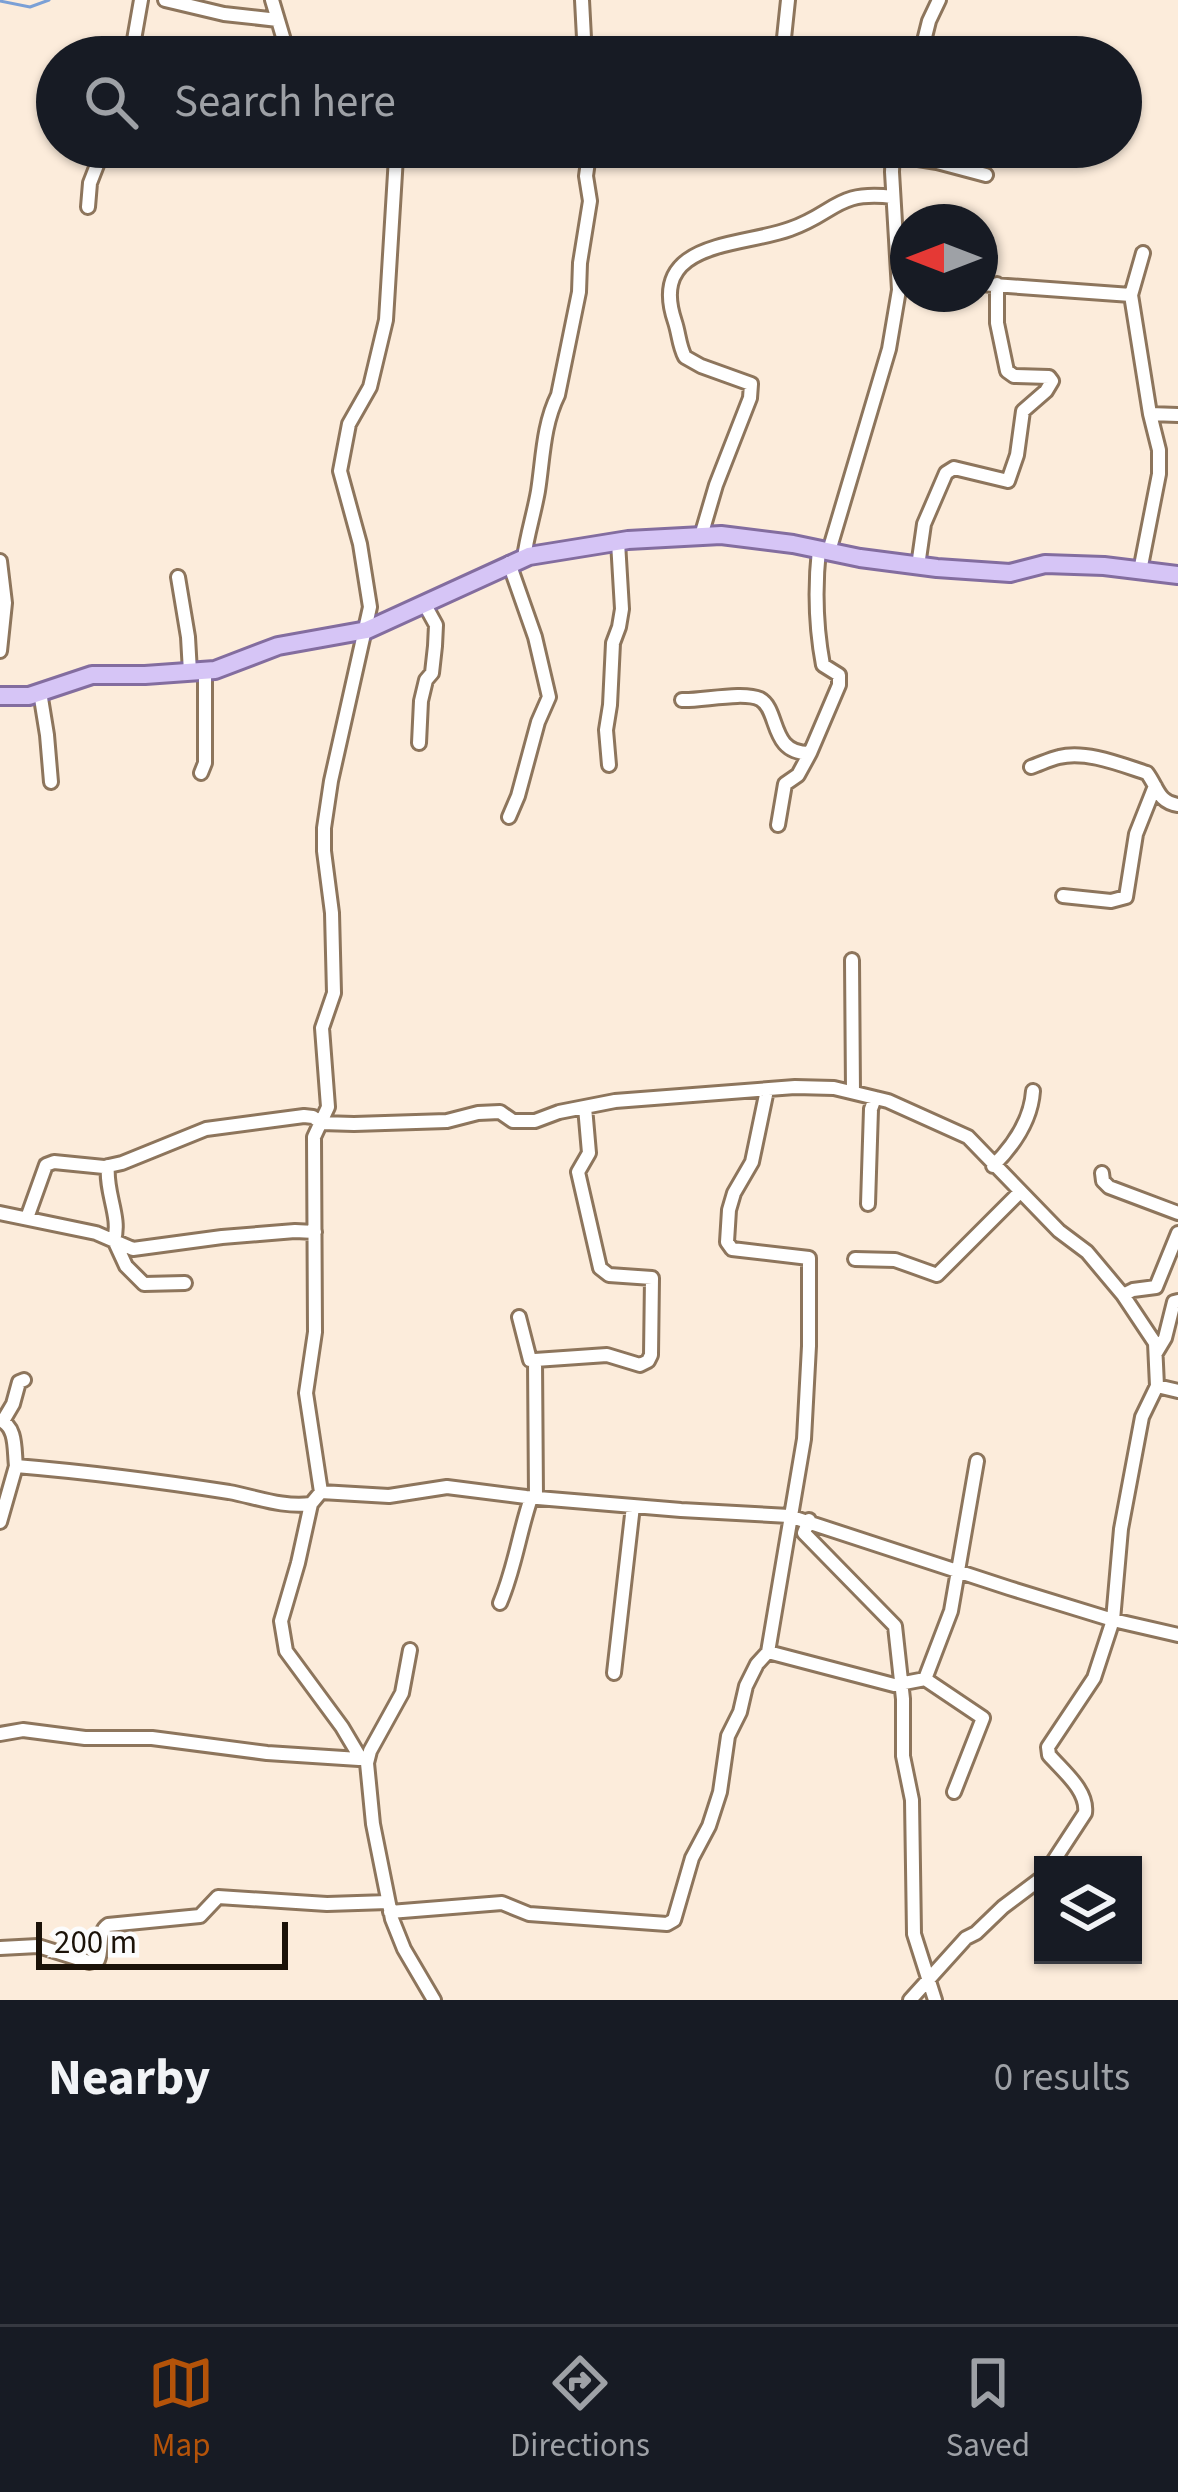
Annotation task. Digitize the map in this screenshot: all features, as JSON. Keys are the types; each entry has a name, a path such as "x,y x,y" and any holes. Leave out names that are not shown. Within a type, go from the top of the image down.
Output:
{"main road":[{"path":"0,696 28,696 92,675 215,670 278,646 367,630 517,561 618,542 721,535 918,566 1010,573 1045,564 1178,574"}],"street":[{"path":"135,36 141,0"},
{"path":"165,0 278,20"},
{"path":"272,0 283,36"},
{"path":"582,0 584,36"},
{"path":"784,36 788,0"},
{"path":"925,36 939,0"},
{"path":"88,207 96,168"},
{"path":"395,168 386,320 370,387 349,424 340,471 361,544 370,607 324,828 334,993 322,1028 328,1107 314,1136 315,1332 306,1393 321,1492 311,1504 280,1622 286,1651 363,1761 389,1907 404,1949 434,2000"},
{"path":"509,817 549,697 517,561 538,489 544,437 558,395 579,292 590,201 587,168"},
{"path":"893,168 894,204"},
{"path":"960,168 986,175"},
{"path":"701,536 751,384 685,357 668,308 670,283 693,255 704,250 785,232 853,196 893,196"},
{"path":"1140,571 1159,474 1159,450 1131,295 1143,254"},
{"path":"998,284 1131,295"},
{"path":"778,825 785,784 798,775 839,685 839,675 823,665 816,576 897,312"},
{"path":"918,566 924,524 946,473 954,468 1008,482 1023,411 1052,382 1049,376 1014,376 1007,371 997,312"},
{"path":"1150,414 1178,415"},
{"path":"609,765 606,730 613,643 622,609 618,542"},
{"path":"0,561 5,603 0,651"},
{"path":"178,578 197,672 205,763 201,772"},
{"path":"419,743 421,701 432,673 436,625 425,605"},
{"path":"40,692 51,782"},
{"path":"682,700 760,699 787,746 810,752"},
{"path":"1031,767 1074,755 1148,773 1160,797 1178,805"},
{"path":"1063,896 1111,901 1126,897 1136,834 1155,786"},
{"path":"852,960 853,1092"},
{"path":"27,1218 46,1165 54,1162 108,1166 206,1130 304,1116 321,1123 447,1121 500,1112 513,1120 535,1121 615,1101 834,1088 875,1098 968,1138 1059,1231 1088,1252 1155,1343 1157,1386 1142,1417 1121,1528 1113,1620 1094,1678 1048,1747 1049,1756 1084,1796 1087,1806 1056,1856"},
{"path":"0,1948 38,1946 89,1962 98,1960 103,1928 108,1925 200,1916 218,1898 389,1907 502,1903 529,1914 667,1924 674,1920 692,1858 720,1792 728,1736 746,1686 768,1652 804,1439 809,1258 732,1249 727,1242 729,1210 752,1162 767,1090"},
{"path":"993,1166 1014,1145 1034,1091"},
{"path":"868,1204 875,1098"},
{"path":"519,1317 530,1360 607,1355 640,1365 651,1355 652,1278 604,1273 596,1253 578,1172 589,1153 584,1107"},
{"path":"108,1166 118,1227 114,1240 126,1266 144,1284 185,1283"},
{"path":"1102,1173 1109,1187 1178,1214"},
{"path":"855,1259 895,1260 937,1275 1020,1192"},
{"path":"0,1213 96,1233 133,1249 222,1237 315,1232"},
{"path":"1123,1295 1156,1287 1178,1233"},
{"path":"1156,1354 1178,1301"},
{"path":"500,1603 533,1498 535,1360"},
{"path":"0,1520 16,1466 13,1432 2,1421 23,1380"},
{"path":"1157,1386 1178,1391"},
{"path":"925,1678 951,1611 977,1461"},
{"path":"16,1466 134,1476 297,1506 311,1504"},
{"path":"321,1492 388,1496 447,1487 533,1498 789,1516 1113,1620 1178,1635"},
{"path":"614,1673 633,1506"},
{"path":"809,1520 804,1533 895,1626 903,1756 912,1800 914,1934 935,2000"},
{"path":"363,1761 402,1693 410,1650"},
{"path":"768,1652 893,1684 925,1678 983,1718 954,1792"},
{"path":"0,1734 23,1730 85,1738 152,1738 363,1761"},
{"path":"910,2000 965,1938 1034,1884"}],"waterway":[{"path":"0,1 30,7 49,0"}]}
